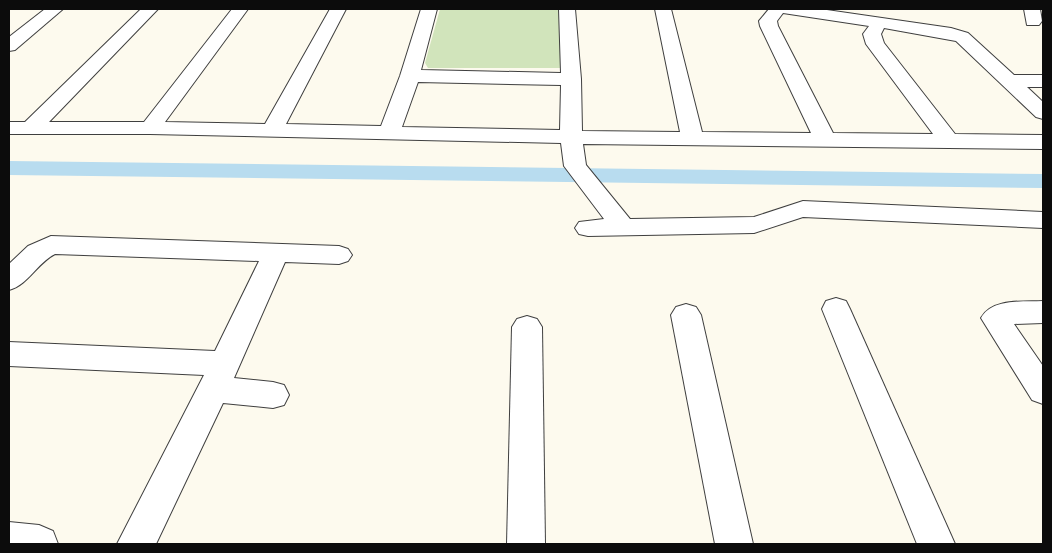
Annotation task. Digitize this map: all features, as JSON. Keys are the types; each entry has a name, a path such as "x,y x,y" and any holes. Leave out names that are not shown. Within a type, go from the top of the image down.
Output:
{"street":[{"path":"9,46 54,9"},
{"path":"31,128 150,9"},
{"path":"150,128 240,9"},
{"path":"272,131 338,9"},
{"path":"389,133 410,76 429,9"},
{"path":"567,9 571,79 571,137 575,166 623,228"},
{"path":"663,9 692,137"},
{"path":"777,9 768,21 769,26 825,139"},
{"path":"787,9 880,22 962,37 1043,113"},
{"path":"880,22 872,34 875,44 948,140"},
{"path":"410,76 571,79"},
{"path":"1011,81 1043,81"},
{"path":"9,128 150,128 571,137 1043,142"},
{"path":"588,228 754,225 769,222 788,212 803,209 1043,220"},
{"path":"9,280 37,252 51,245 339,255"},
{"path":"136,544 219,377 276,253"},
{"path":"836,309 936,544"},
{"path":"1043,312 1004,314 996,318 1043,390"},
{"path":"686,315 734,544"},
{"path":"526,544 527,328"},
{"path":"9,354 219,377 273,395"},
{"path":"9,542 39,544"}],"green space":[{"path":"440,9 559,9 561,68 428,68 425,63"}],"waterway":[{"path":"9,168 1043,181"}]}
